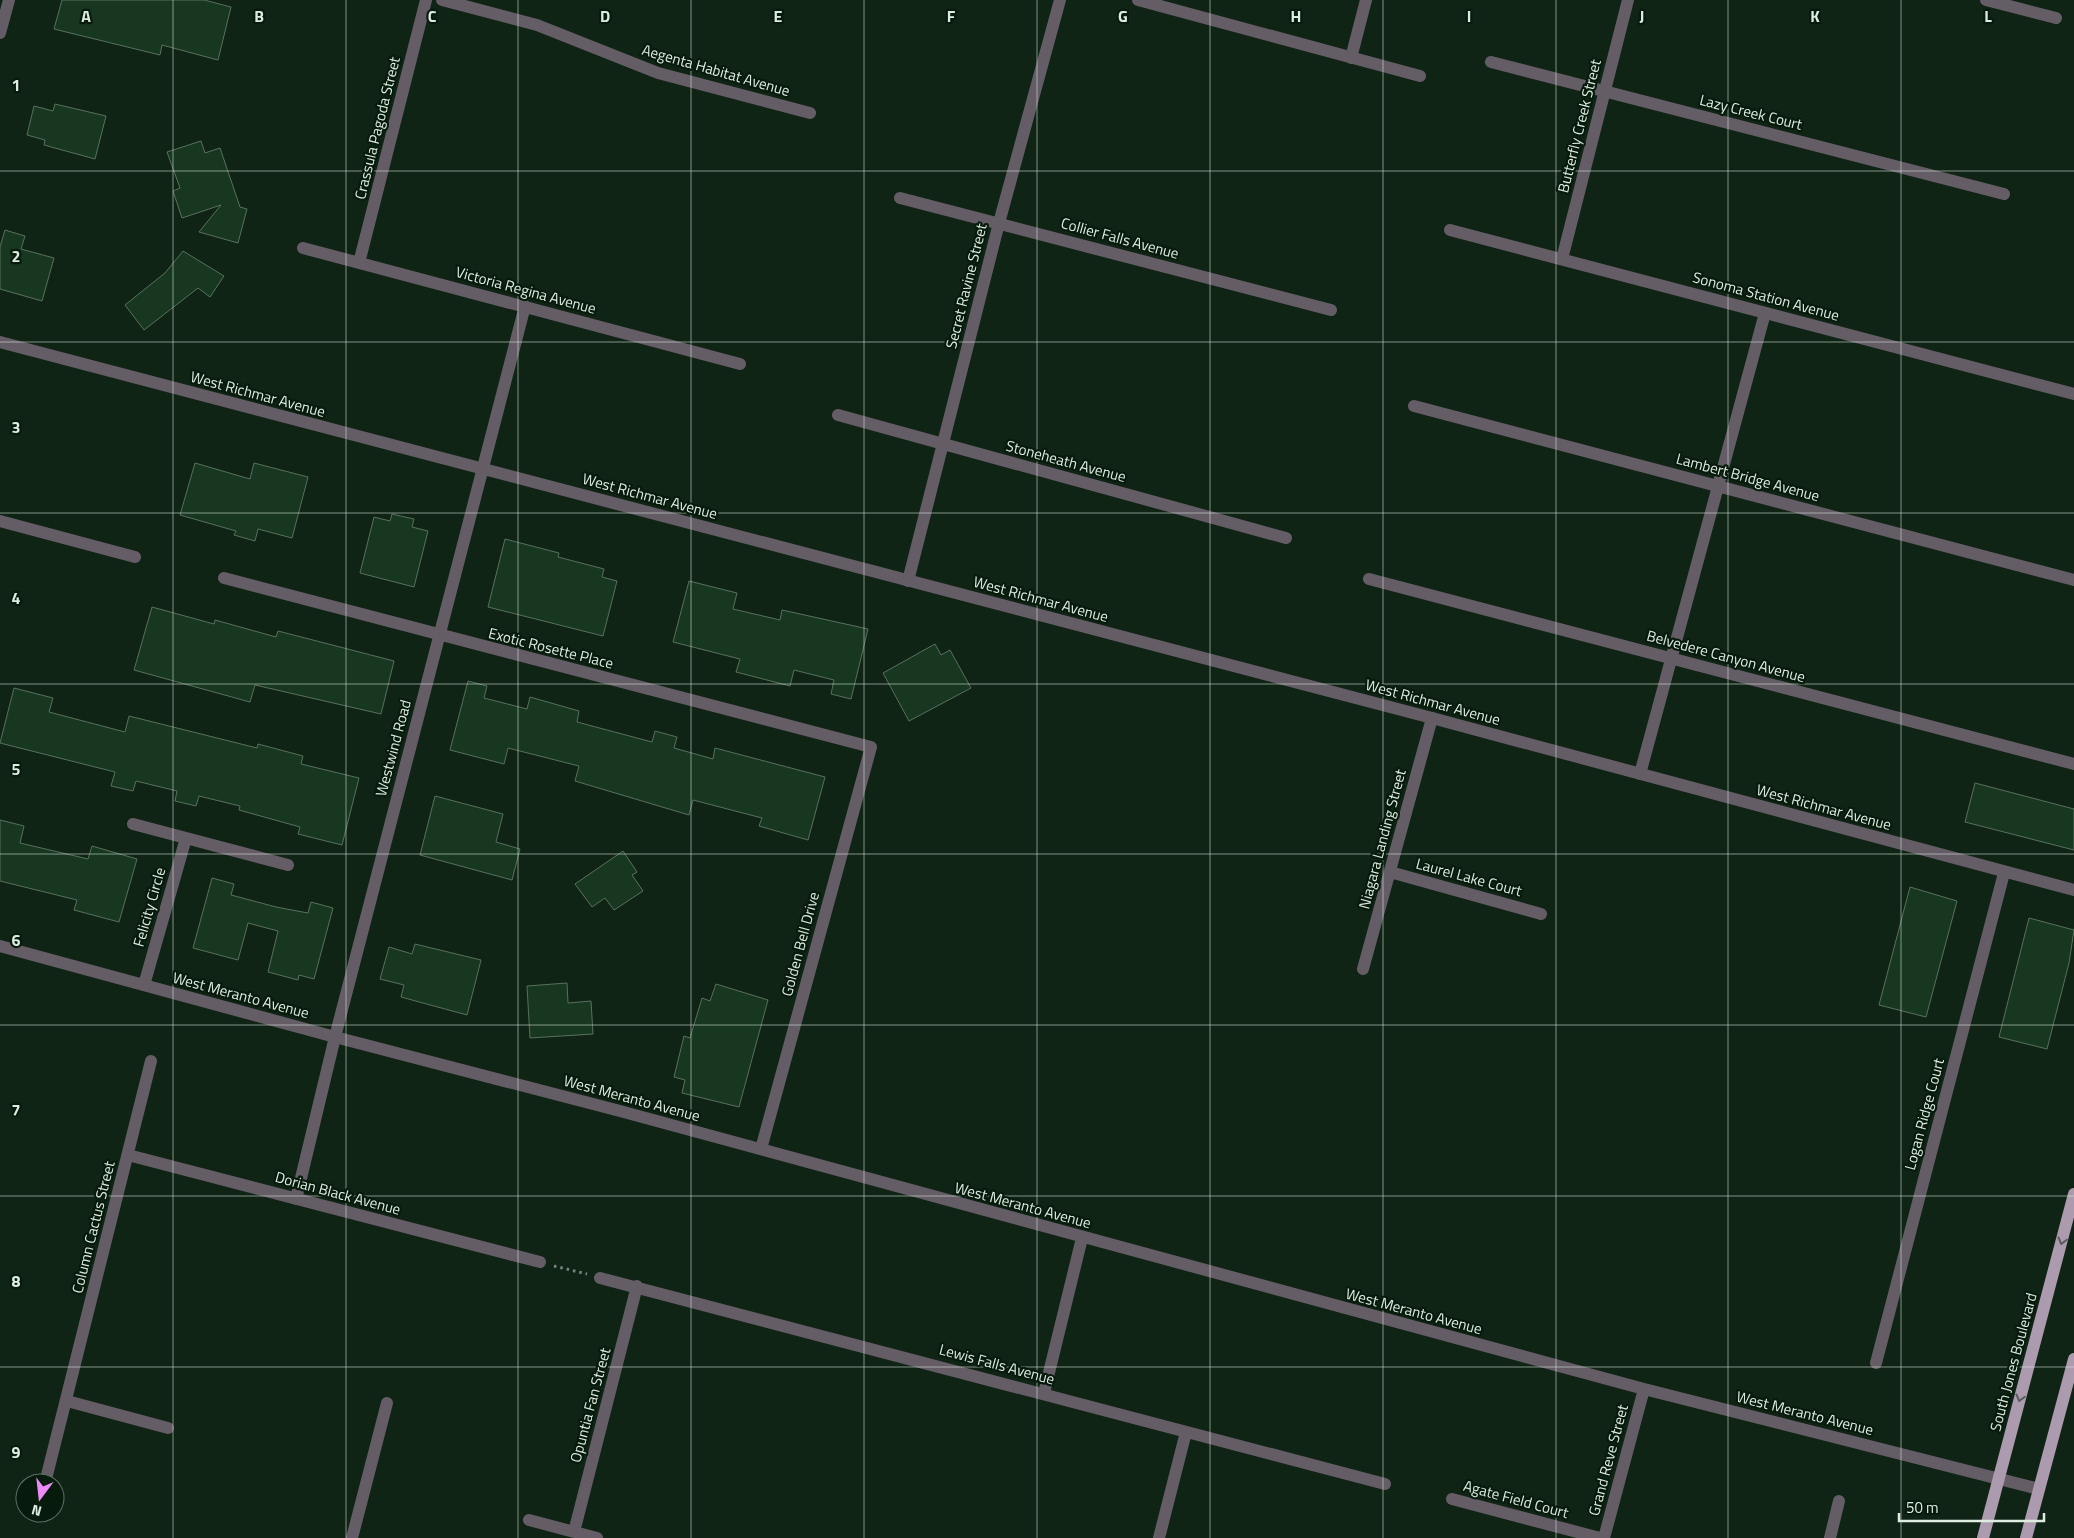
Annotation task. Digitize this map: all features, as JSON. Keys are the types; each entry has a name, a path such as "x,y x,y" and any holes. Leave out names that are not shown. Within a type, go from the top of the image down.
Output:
{"main road":[{"name":"South Jones Boulevard","path":"1984,1538 2074,1194"},
{"path":"2026,1538 2074,1359"}],"street":[{"path":"0,33 9,0"},
{"name":"Crassula Pagoda Street","path":"359,263 426,0"},
{"name":"Aegenta Habitat Avenue","path":"442,0 537,25 658,73 810,113"},
{"name":"Secret Ravine Street","path":"908,581 999,222 1060,0"},
{"path":"1138,0 1420,76"},
{"path":"1351,58 1366,0"},
{"name":"Butterfly Creek Street","path":"1562,259 1628,0"},
{"path":"1986,0 2056,18"},
{"name":"Lazy Creek Court","path":"1491,62 2004,194"},
{"name":"Collier Falls Avenue","path":"900,198 999,222 1331,310"},
{"name":"Sonoma Station Avenue","path":"1450,230 2074,394"},
{"name":"Victoria Regina Avenue","path":"303,248 740,364"},
{"name":"Westwind Road","path":"296,1199 335,1037 525,306"},
{"path":"1640,774 1764,313"},
{"name":"West Richmar Avenue","path":"0,342 1432,718 2004,873 2074,890"},
{"name":"Lambert Bridge Avenue","path":"1414,406 2074,580"},
{"name":"Stoneheath Avenue","path":"838,415 1286,538"},
{"path":"0,521 135,557"},
{"name":"Exotic Rosette Place","path":"224,578 439,636 871,747"},
{"name":"Belvedere Canyon Avenue","path":"1369,579 2074,764"},
{"name":"Niagara Landing Street","path":"1363,969 1432,718"},
{"name":"Golden Bell Drive","path":"761,1149 871,747"},
{"path":"133,824 288,865"},
{"name":"Felicity Circle","path":"144,986 186,838"},
{"name":"Laurel Lake Court","path":"1390,872 1541,914"},
{"name":"Logan Ridge Court","path":"1876,1363 2004,873"},
{"name":"West Meranto Avenue","path":"0,946 335,1037 761,1149 1644,1390 2039,1489"},
{"name":"Column Cactus Street","path":"48,1473 150,1061"},
{"name":"Dorian Black Avenue","path":"128,1155 540,1262"},
{"path":"1044,1393 1082,1238"},
{"name":"Lewis Falls Avenue","path":"600,1278 637,1286 1385,1484"},
{"name":"Opuntia Fan Street","path":"574,1532 637,1286"},
{"name":"Grand Reve Street","path":"1604,1538 1644,1390"},
{"path":"66,1401 168,1428"},
{"path":"352,1538 387,1403"},
{"path":"1159,1538 1186,1432"},
{"name":"Agate Field Court","path":"1452,1499 1600,1538"},
{"path":"1830,1538 1839,1501"},
{"path":"529,1520 597,1538"}],"path":[{"path":"540,1262 600,1278"}],"building":[{"path":"62,0 204,0 231,7 218,60 162,45 160,55 54,29"},
{"path":"55,104 106,116 95,159 44,145 45,140 27,135 34,106 53,111"},
{"path":"201,141 205,153 220,148 240,207 247,209 238,243 199,232 221,205 182,218 173,191 180,188 167,152"},
{"path":"5,230 25,236 21,249 54,258 42,301 0,289 0,247"},
{"path":"183,251 224,276 210,297 198,288 144,330 125,305 165,273"},
{"path":"195,463 250,479 254,463 308,477 292,538 258,529 255,541 234,535 236,531 180,515"},
{"path":"392,514 414,519 412,527 428,531 414,587 360,573 374,517 390,521"},
{"path":"505,539 559,553 558,557 604,569 602,577 617,581 603,636 488,607"},
{"path":"689,581 737,593 733,609 780,620 782,610 868,629 851,699 831,694 834,680 794,670 790,686 736,672 740,659 673,642"},
{"path":"152,607 214,624 215,620 276,637 278,631 394,661 381,714 255,685 250,702 134,670"},
{"path":"935,644 941,655 950,650 971,688 909,721 883,673"},
{"path":"468,681 487,686 484,698 527,709 530,697 579,711 577,722 652,742 655,731 677,737 674,748 713,759 715,748 825,777 808,840 759,826 762,818 693,800 689,815 575,781 579,766 508,748 504,764 450,750"},
{"path":"14,688 53,698 49,712 125,732 129,716 257,748 258,744 303,756 301,764 359,778 342,845 298,834 300,827 239,810 240,806 199,796 196,806 175,801 177,791 136,781 133,791 111,786 115,772 0,743"},
{"path":"1975,783 2074,809 2074,850 1965,822"},
{"path":"435,796 503,814 496,842 520,849 512,880 420,855"},
{"path":"0,820 24,826 20,843 88,859 92,846 137,859 119,922 74,910 77,900 0,881"},
{"path":"623,851 637,872 632,875 643,891 614,910 605,898 592,907 575,884"},
{"path":"212,878 234,884 231,895 276,907 308,913 311,902 333,908 314,979 299,975 298,980 268,972 278,931 248,923 238,960 193,948"},
{"path":"1910,887 1957,901 1926,1017 1879,1005"},
{"path":"2029,918 2074,930 2069,963 2047,1049 1999,1037"},
{"path":"415,944 481,960 467,1015 401,997 404,985 380,979 389,947 412,954"},
{"path":"567,983 568,1003 591,1001 593,1034 530,1038 527,986"},
{"path":"716,984 768,1000 739,1107 682,1093 685,1080 674,1077 684,1036 690,1038 702,998 710,1001"}]}
